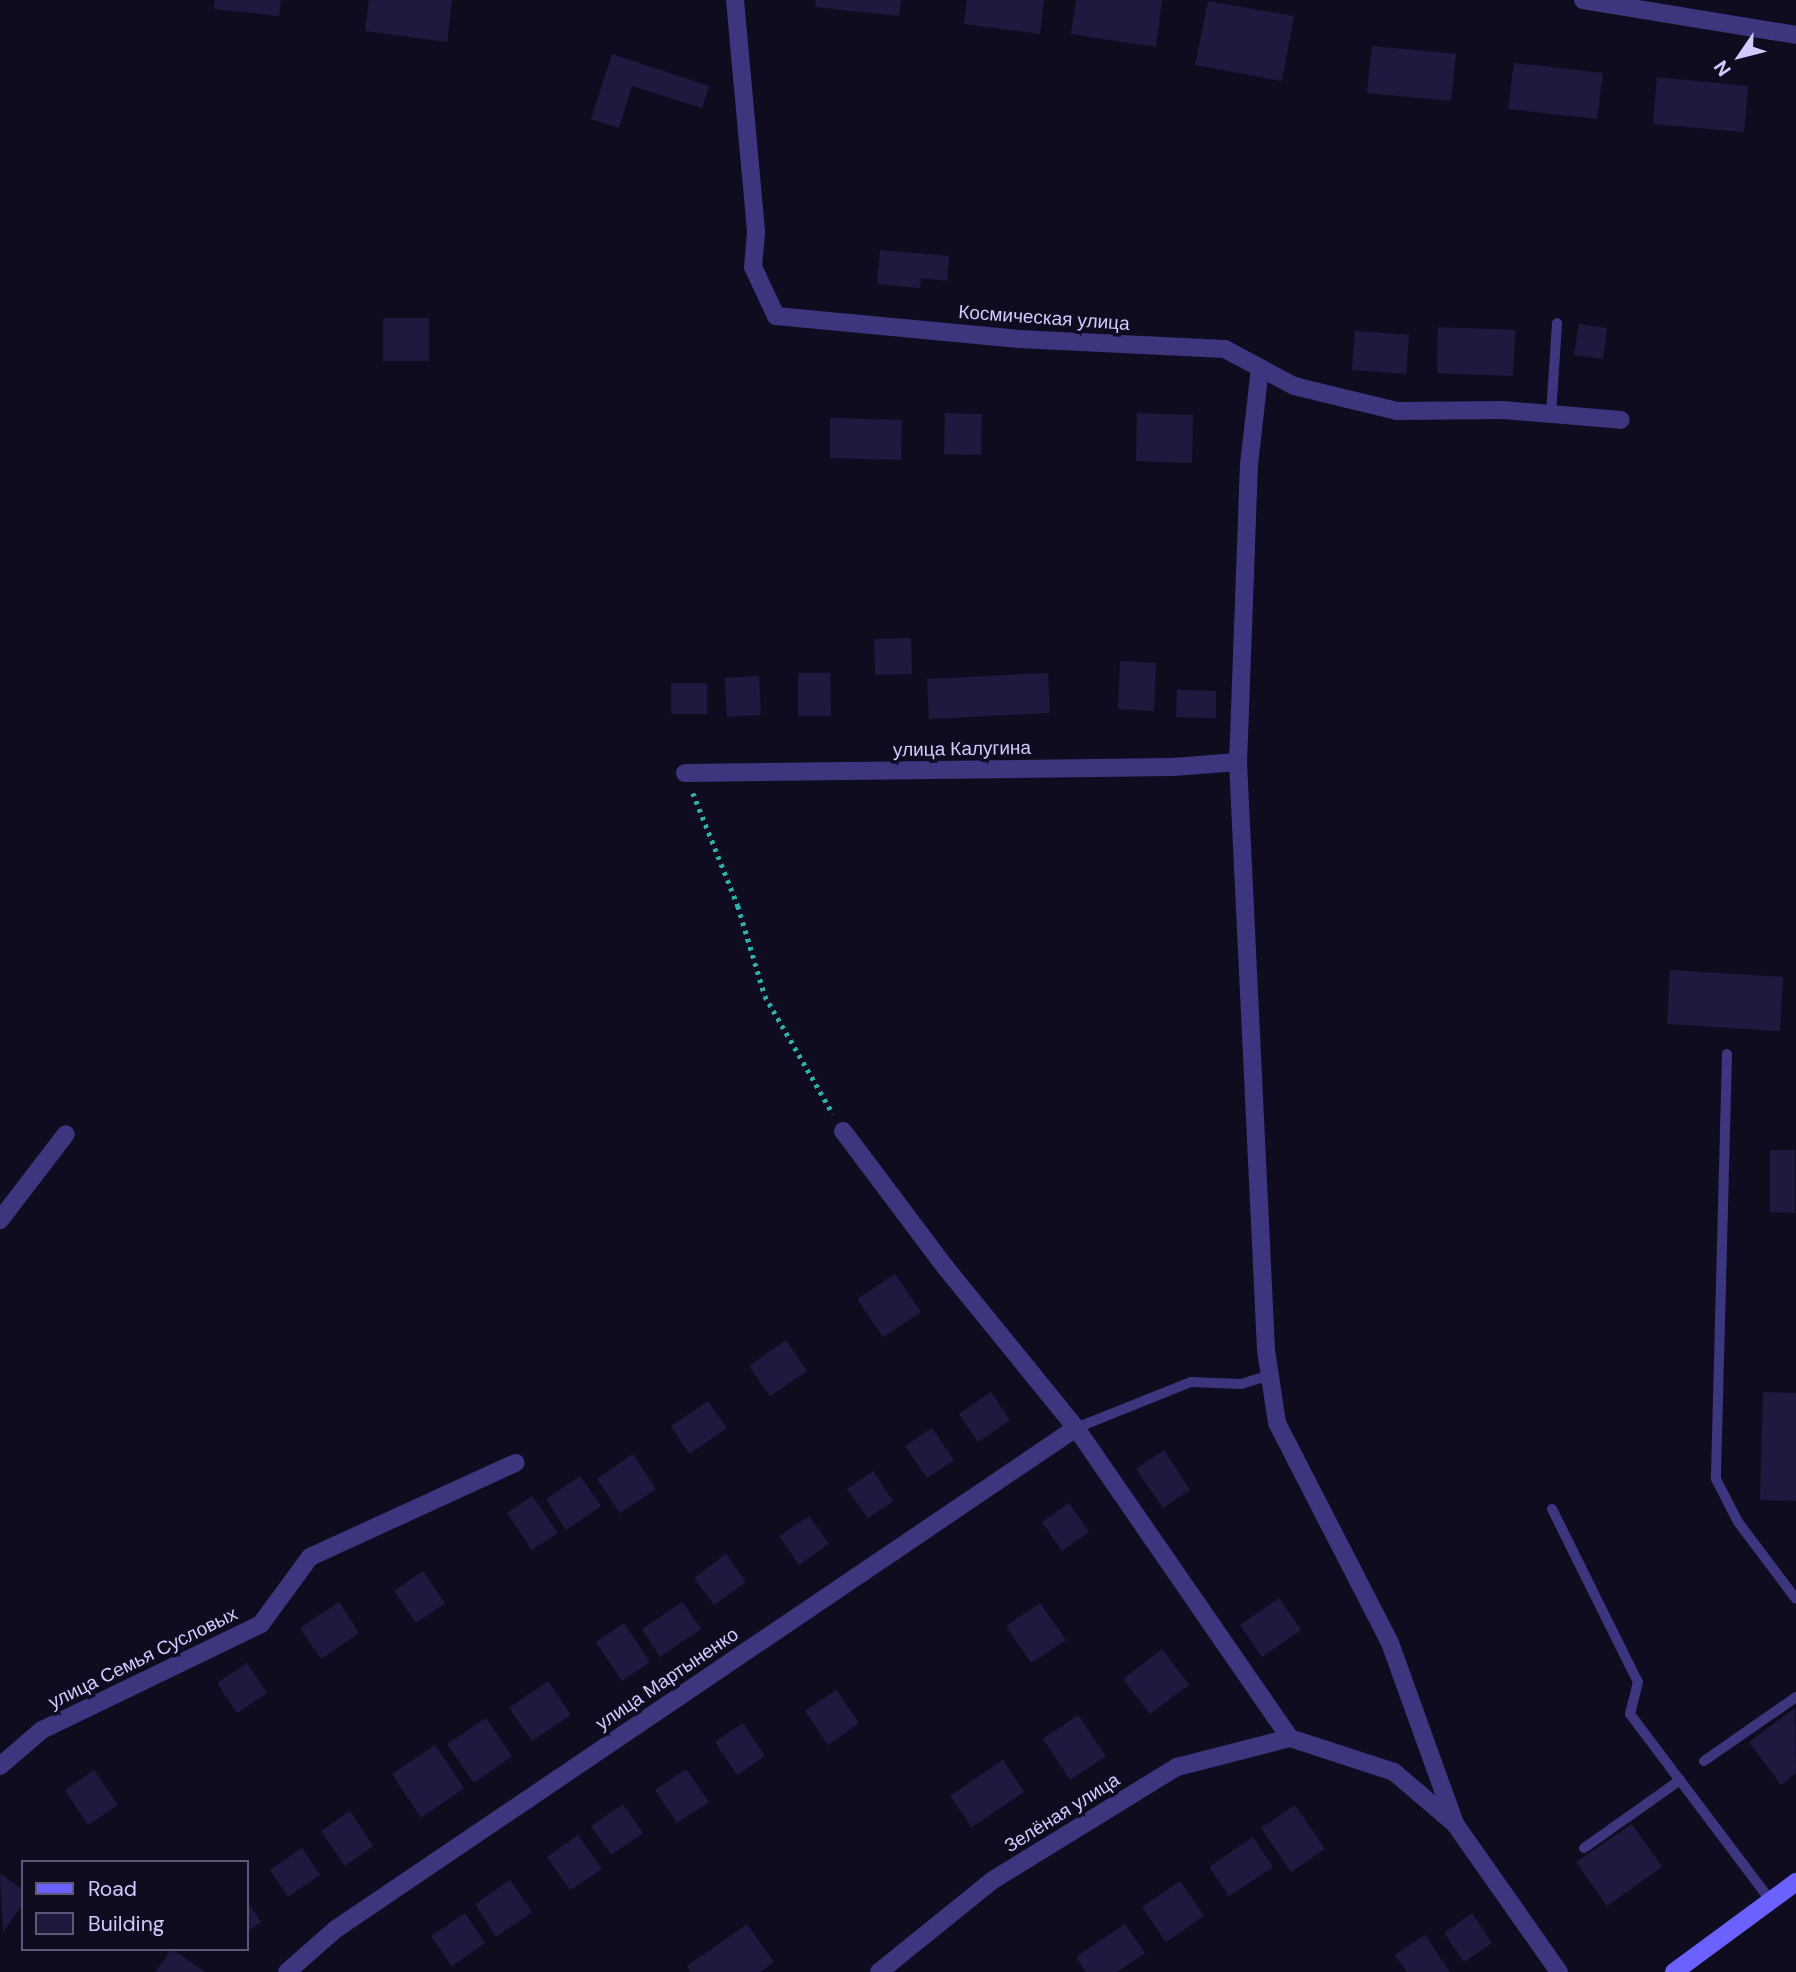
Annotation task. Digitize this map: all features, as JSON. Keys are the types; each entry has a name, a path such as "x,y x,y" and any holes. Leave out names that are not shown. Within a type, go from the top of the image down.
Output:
{"main road":[{"path":"1674,1972 1796,1882"}],"street":[{"name":"Космическая улица","path":"735,0 756,233 753,267 776,316 1019,339 1225,349 1294,386 1396,411 1551,414 1621,420"},
{"path":"1584,0 1796,34"},
{"path":"1260,368 1249,464 1238,762 1270,1375 1277,1423 1390,1643 1455,1825"},
{"name":"улица Калугина","path":"685,773 1173,768 1238,762"},
{"path":"843,1131 946,1268 1076,1428 1290,1738 1394,1772 1455,1825 1559,1972"},
{"path":"0,1220 66,1133"},
{"name":"улица Мартыненко","path":"287,1972 336,1929 1076,1428"},
{"name":"улица Семья Сусловых","path":"0,1766 41,1730 261,1624 310,1557 515,1463"},
{"name":"Зелёная улица","path":"879,1972 993,1880 1177,1767 1290,1738"}],"lane":[{"path":"1551,414 1557,323"},
{"path":"1727,1054 1716,1479 1738,1522 1796,1599"},
{"path":"1076,1428 1191,1382 1241,1384 1270,1375"},
{"path":"1552,1509 1638,1682 1630,1714 1771,1901"},
{"path":"1704,1761 1796,1697"},
{"path":"1584,1848 1680,1780"}],"path":[{"path":"685,773 738,906 765,996 843,1131"}],"building":[{"path":"215,0 281,0 279,16 214,9"},
{"path":"369,0 452,0 447,42 365,31"},
{"path":"816,0 901,0 899,16 815,7"},
{"path":"967,0 1044,0 1040,34 964,24"},
{"path":"1076,0 1162,0 1156,47 1071,34"},
{"path":"1208,1 1294,16 1282,81 1195,65"},
{"path":"1372,46 1456,54 1451,101 1367,93"},
{"path":"612,54 709,86 702,108 632,86 619,128 591,119"},
{"path":"1514,63 1603,73 1597,119 1508,109"},
{"path":"1657,77 1748,86 1744,132 1653,124"},
{"path":"880,250 949,256 947,281 921,278 920,288 877,284"},
{"path":"383,318 429,318 429,361 383,361"},
{"path":"1579,324 1607,328 1603,359 1574,355"},
{"path":"1438,327 1515,330 1513,376 1437,373"},
{"path":"1355,331 1409,335 1406,374 1352,370"},
{"path":"945,413 982,414 981,455 944,454"},
{"path":"1137,413 1193,415 1192,463 1136,461"},
{"path":"830,418 902,420 901,460 830,458"},
{"path":"911,638 912,674 875,675 874,639"},
{"path":"1120,661 1156,663 1154,711 1118,709"},
{"path":"798,673 830,673 831,716 798,716"},
{"path":"1048,673 1050,713 929,719 927,679"},
{"path":"759,676 761,715 727,717 725,678"},
{"path":"671,683 707,683 707,714 671,714"},
{"path":"1177,690 1216,691 1216,718 1176,717"},
{"path":"1670,970 1783,977 1780,1031 1667,1024"},
{"path":"1770,1150 1795,1150 1795,1213 1770,1212"},
{"path":"895,1274 921,1312 883,1337 857,1299"},
{"path":"786,1340 807,1371 770,1396 749,1366"},
{"path":"991,1392 1010,1420 978,1442 959,1414"},
{"path":"1763,1392 1796,1393 1796,1501 1760,1500"},
{"path":"708,1401 727,1428 689,1454 671,1426"},
{"path":"932,1428 954,1460 927,1478 905,1446"},
{"path":"1164,1450 1190,1490 1163,1508 1136,1469"},
{"path":"633,1454 656,1489 620,1513 597,1479"},
{"path":"873,1471 893,1501 868,1518 847,1489"},
{"path":"580,1476 601,1506 566,1530 546,1499"},
{"path":"532,1496 558,1533 532,1550 507,1513"},
{"path":"1069,1503 1089,1532 1062,1551 1042,1522"},
{"path":"809,1516 829,1544 799,1565 779,1536"},
{"path":"726,1554 746,1582 714,1605 694,1578"},
{"path":"423,1571 445,1603 416,1623 394,1591"},
{"path":"1279,1598 1301,1630 1262,1657 1240,1625"},
{"path":"339,1602 359,1633 321,1659 300,1628"},
{"path":"682,1602 701,1629 660,1657 642,1629"},
{"path":"1040,1603 1066,1640 1031,1663 1006,1626"},
{"path":"624,1623 650,1662 622,1681 596,1642"},
{"path":"1162,1649 1189,1685 1150,1714 1123,1679"},
{"path":"247,1663 267,1693 237,1713 217,1683"},
{"path":"548,1681 571,1715 532,1741 509,1708"},
{"path":"836,1690 859,1723 828,1745 805,1711"},
{"path":"1795,1708 1796,1773 1781,1785 1749,1742"},
{"path":"1078,1715 1106,1756 1070,1780 1043,1739"},
{"path":"486,1718 512,1756 474,1783 447,1744"},
{"path":"743,1723 765,1756 737,1775 715,1742"},
{"path":"435,1745 464,1788 421,1818 392,1774"},
{"path":"1003,1760 1024,1792 972,1827 950,1796"},
{"path":"686,1769 709,1802 677,1823 655,1790"},
{"path":"94,1770 118,1805 88,1825 65,1790"},
{"path":"623,1804 643,1833 611,1855 591,1826"},
{"path":"1295,1805 1325,1849 1291,1872 1261,1828"},
{"path":"350,1811 373,1846 345,1866 321,1831"},
{"path":"1632,1824 1662,1867 1607,1906 1576,1862"},
{"path":"578,1835 602,1869 570,1890 547,1857"},
{"path":"1253,1837 1273,1867 1229,1896 1209,1867"},
{"path":"302,1848 320,1875 288,1897 270,1870"},
{"path":"0,1874 21,1889 21,1906 3,1932"},
{"path":"510,1880 532,1912 496,1937 475,1904"},
{"path":"1180,1881 1204,1916 1166,1942 1142,1907"},
{"path":"248,1902 261,1922 248,1931"},
{"path":"465,1913 485,1943 452,1966 431,1936"},
{"path":"1472,1913 1492,1943 1464,1962 1444,1933"},
{"path":"747,1924 774,1962 760,1972 691,1972 687,1966"},
{"path":"1125,1924 1145,1953 1117,1972 1086,1972 1076,1957"},
{"path":"1425,1935 1450,1972 1407,1972 1395,1955"},
{"path":"171,1951 175,1951 205,1972 155,1972"}]}
